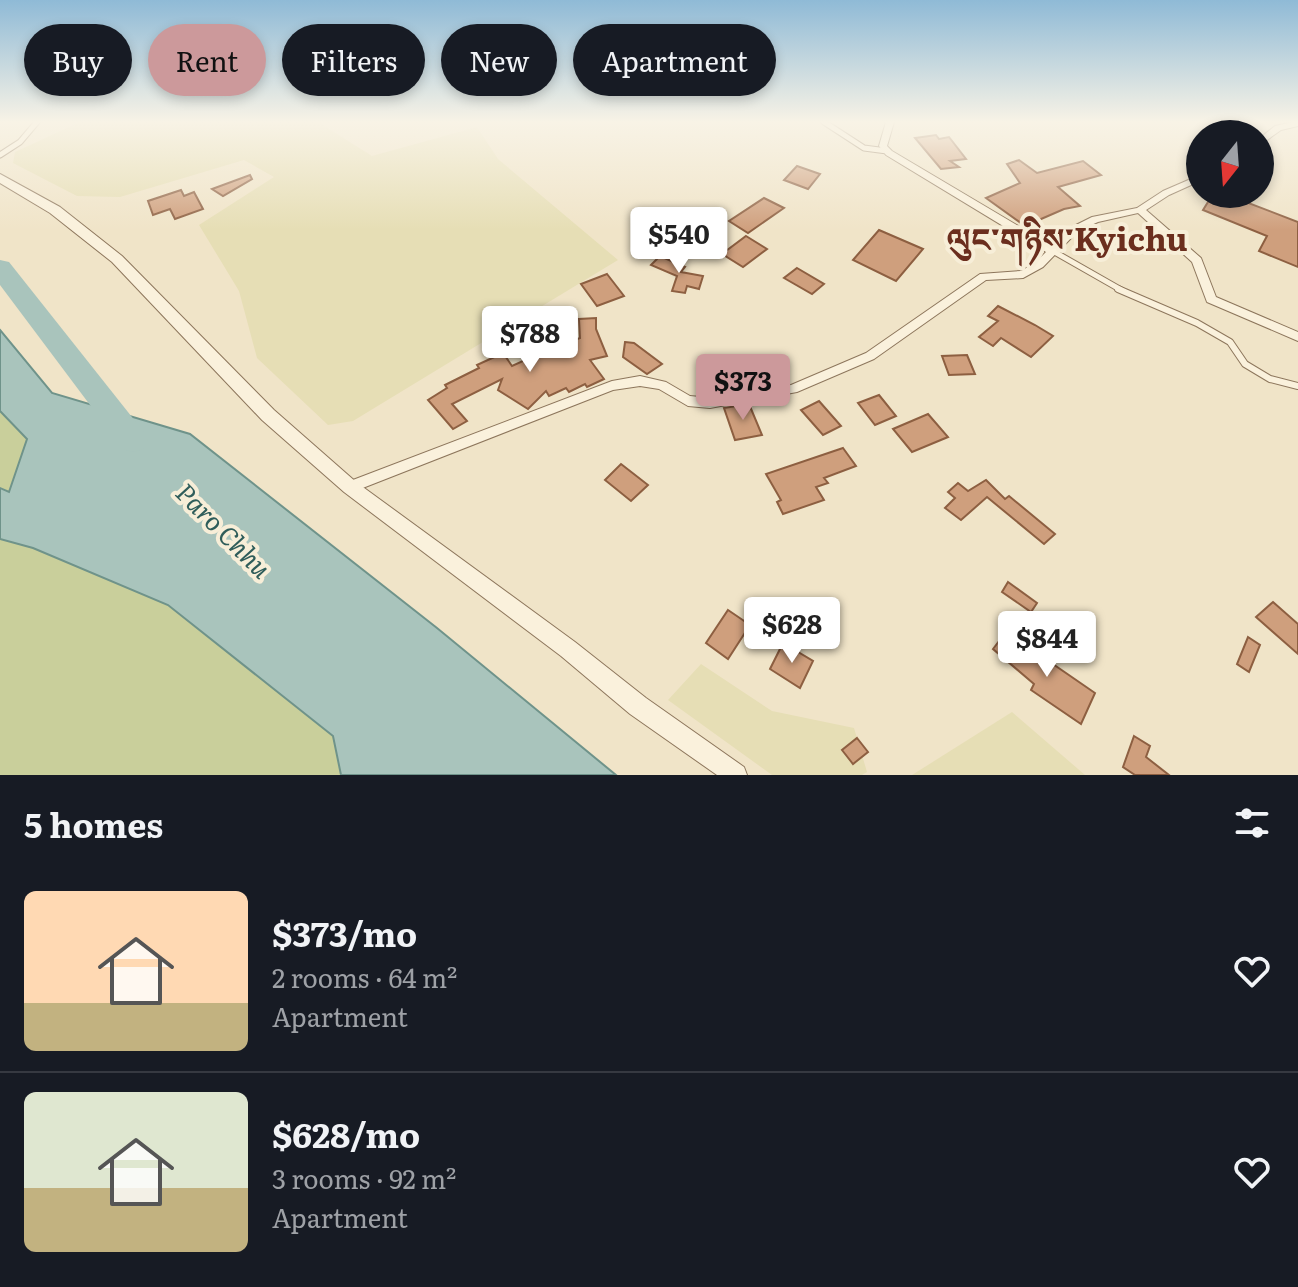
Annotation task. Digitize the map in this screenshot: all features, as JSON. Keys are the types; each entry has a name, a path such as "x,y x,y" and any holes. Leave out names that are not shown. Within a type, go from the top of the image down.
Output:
{"street":[{"path":"899,158 1051,250"},
{"path":"0,178 55,210 117,259 268,415 350,487 568,649 638,706 736,775"},
{"path":"350,487 612,386 640,381 662,385 688,401 710,403 793,389 870,356 984,277 1023,274 1039,265 1075,229 1095,219 1140,210 1186,184"},
{"path":"1140,210 1197,260 1211,299 1298,337"}],"lane":[{"path":"1051,250 1115,288 1197,323 1230,342 1245,364 1270,379 1298,386"}],"shaded area":[{"path":"14,158 497,158 618,260 353,421 328,425 257,358 239,291 199,225 274,177 244,160 120,197 77,196 13,163"},
{"path":"701,664 772,711 854,728 867,772 862,775 772,775 668,700"},
{"path":"1012,712 1085,775 912,775"}],"green space":[{"path":"0,411 27,439 8,493 0,488"},
{"path":"0,539 33,548 168,605 333,736 341,775 0,775"}],"water":[{"path":"0,330 52,393 190,434 437,628 616,775 341,775 333,736 168,605 33,548 0,539 0,488 9,492 27,439 0,411"}],"building":[{"path":"932,158 966,159 950,161 959,167 941,169"},
{"path":"1019,160 1037,173 1083,161 1101,175 1058,187 1080,206 1064,209 1025,226 986,198 1020,183 1007,164"},
{"path":"797,166 820,174 808,189 784,180"},
{"path":"250,175 252,179 223,196 212,189"},
{"path":"181,190 184,196 194,192 203,209 175,219 170,209 153,215 148,201"},
{"path":"764,198 784,208 748,233 729,221"},
{"path":"1262,208 1298,222 1298,267 1259,251 1267,236 1203,210"},
{"path":"879,230 923,249 896,281 853,260"},
{"path":"746,236 767,249 743,267 722,254"},
{"path":"660,256 685,267 681,272 703,276 699,289 687,286 685,293 672,291 677,276 651,265"},
{"path":"797,268 824,284 812,294 784,278"},
{"path":"607,274 624,296 597,306 581,284"},
{"path":"998,306 1053,336 1031,357 1001,338 993,346 979,337 998,321 988,316"},
{"path":"596,318 596,329 607,356 590,360 604,379 569,392 566,388 549,396 546,391 528,409 498,390 502,379 452,404 467,421 453,429 428,400 447,388 445,385 503,353 512,366 541,353 539,342 556,339 558,346 580,338 579,319"},
{"path":"625,342 634,343 662,364 647,374 623,357"},
{"path":"967,355 975,374 949,375 942,356"},
{"path":"879,395 896,416 875,425 858,403"},
{"path":"819,401 841,426 823,435 801,410"},
{"path":"749,404 762,435 735,440 724,408"},
{"path":"928,414 948,437 912,452 893,429"},
{"path":"843,448 856,466 824,478 828,483 816,487 824,500 783,514 777,502 781,500 766,474"},
{"path":"621,464 648,485 631,501 605,480"},
{"path":"986,480 1005,499 1009,496 1055,534 1044,544 987,497 961,520 945,508 955,498 948,492 958,483 968,491"},
{"path":"1008,582 1037,603 1031,612 1002,592"},
{"path":"1273,602 1298,624 1298,654 1256,617"},
{"path":"728,610 750,625 728,659 706,643"},
{"path":"1006,632 1045,664 1047,660 1095,693 1081,724 1031,690 1034,684 993,649"},
{"path":"1248,637 1260,645 1249,672 1237,664"},
{"path":"783,643 813,661 800,688 770,669"},
{"path":"1134,736 1150,746 1146,757 1169,775 1135,775 1123,767"},
{"path":"857,738 868,752 853,764 842,750"}],"waterway":[{"name":"Paro Chhu","path":"0,268 133,440"}],"district":[{"name":"ལུང་གཉིས་Kyichu","path":"1067,240"}]}
